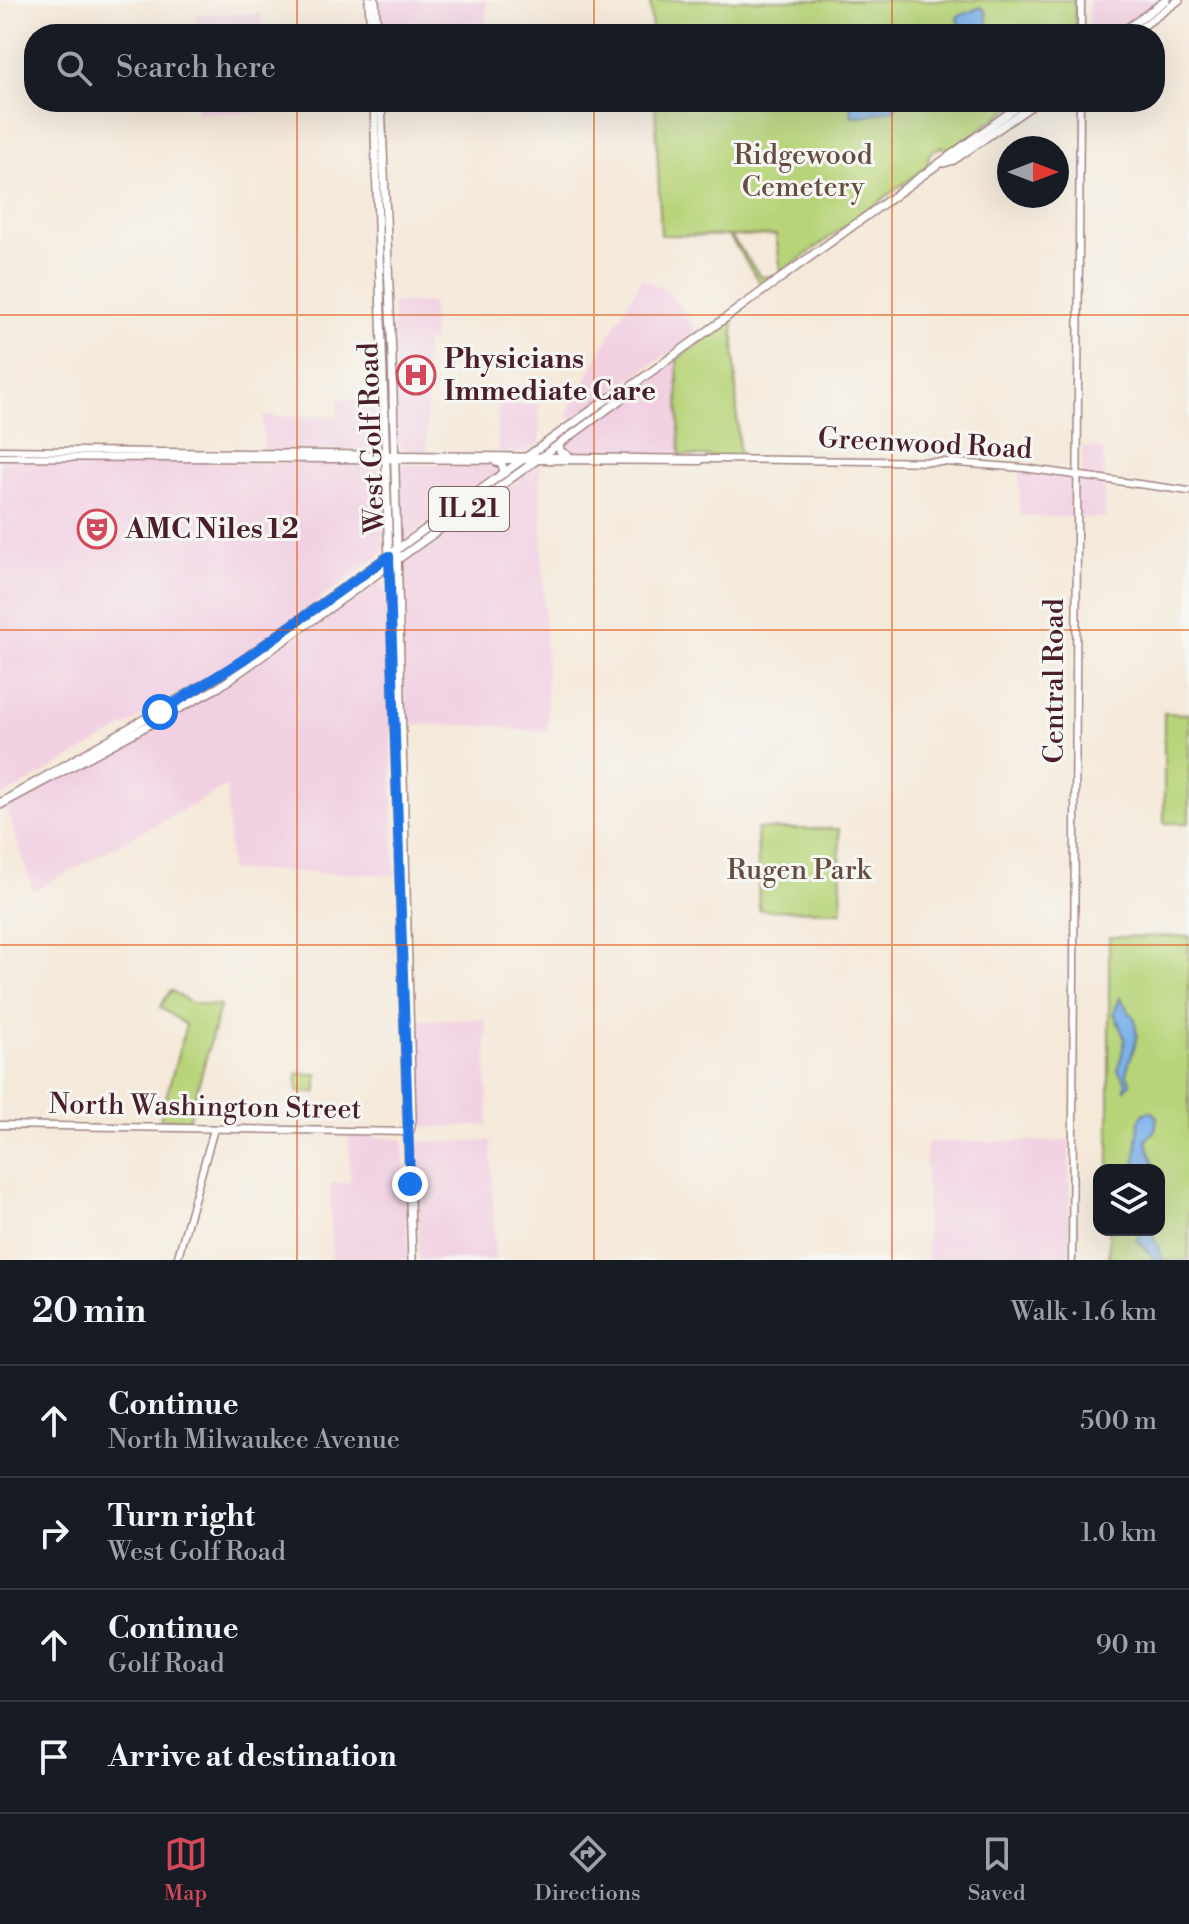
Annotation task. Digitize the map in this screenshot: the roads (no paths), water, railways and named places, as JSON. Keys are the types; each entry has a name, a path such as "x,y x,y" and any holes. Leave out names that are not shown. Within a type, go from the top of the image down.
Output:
{"main road":[{"path":"369,0 370,24"},
{"path":"375,0 376,24"},
{"path":"1081,0 1081,24"},
{"path":"1146,24 1179,0"},
{"path":"1145,24 1160,11 1164,2"},
{"path":"1133,24 1164,2"},
{"name":"West Golf Road","path":"374,112 385,433 390,458 397,550 412,1119 409,1132"},
{"name":"West Golf Road","path":"381,112 394,442 386,475 409,1132"},
{"path":"944,163 949,155 1010,112"},
{"path":"626,390 944,163 954,160 1023,112"},
{"name":"Central Road","path":"1072,1260 1080,112"},
{"name":"IL 21","path":"0,804 202,698 389,567 531,458 619,390 626,390 624,397 544,455 531,458 519,462 213,680 0,804"},
{"path":"365,455 380,450 385,433"},
{"path":"394,442 410,455"},
{"path":"559,444 560,451 567,455"},
{"path":"0,450 365,455 519,462"},
{"path":"0,457 375,462 410,455 706,460"},
{"path":"544,455 706,460"},
{"name":"Greenwood Road","path":"706,460 971,463 1189,491"},
{"path":"375,462 386,475"},
{"path":"496,462 502,464 504,473"},
{"path":"368,582 382,580 390,585"},
{"name":"North Washington Street","path":"0,1125 409,1132"},
{"path":"177,1260 214,1129"},
{"path":"409,1132 412,1260"}],"water":[{"path":"981,7 986,12 987,24 959,24 957,17"},
{"path":"851,112 883,112 867,115 852,116"},
{"path":"1120,998 1135,1020 1137,1038 1126,1073 1131,1083 1125,1089 1125,1080 1118,1070 1125,1040 1114,1012"},
{"path":"1151,1111 1157,1117 1155,1130 1146,1140 1154,1164 1135,1164 1139,1120 1144,1113"},
{"path":"1139,1236 1153,1236 1163,1260 1156,1260 1136,1239"}],"place":[{"name":"Physicians Immediate Care","path":"416,375"},
{"name":"AMC Niles 12","path":"97,529"}],"park label":[{"name":"Ridgewood Cemetery","path":"803,171"},
{"name":"Rugen Park","path":"799,870"}]}
